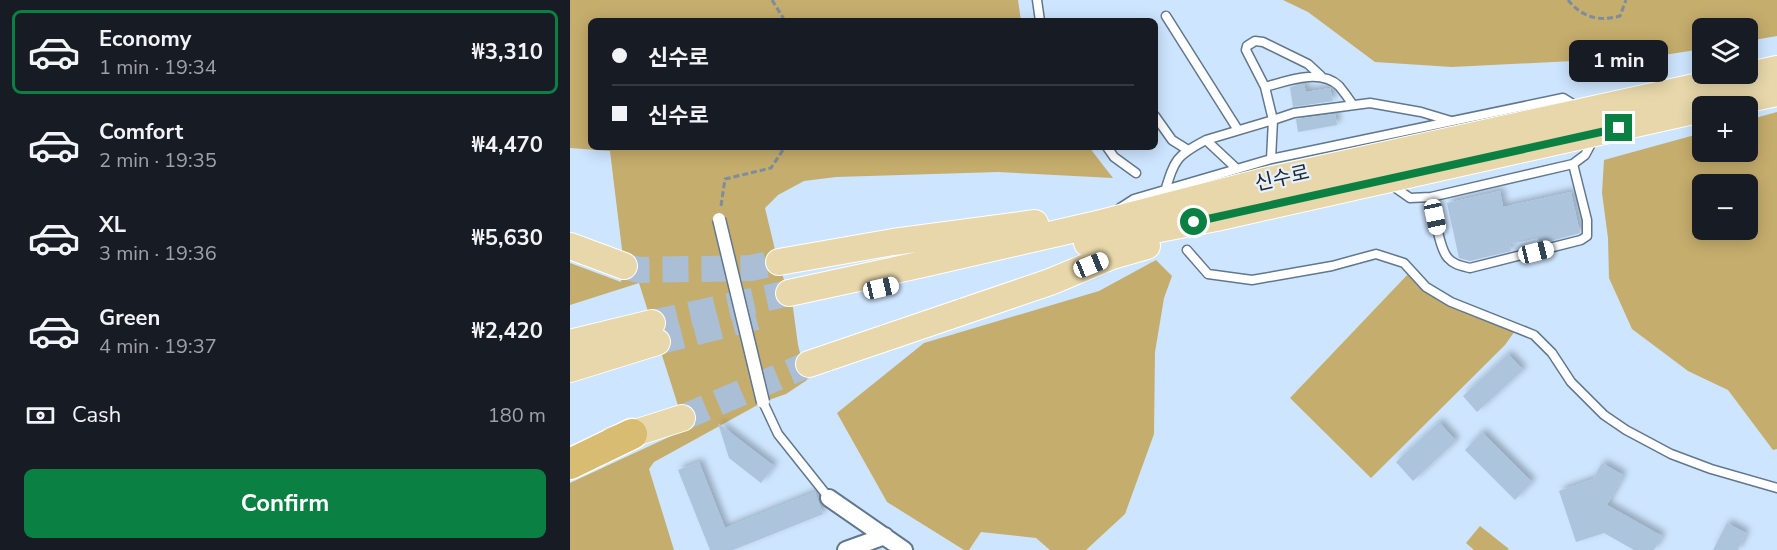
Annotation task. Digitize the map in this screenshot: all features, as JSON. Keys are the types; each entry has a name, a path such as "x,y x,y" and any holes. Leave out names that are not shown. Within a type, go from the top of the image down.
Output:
{"highway":[{"path":"570,464 632,434"}],"main road":[{"name":"신수로","path":"1692,111 1591,122 1260,182 1083,227 923,264 791,300 1216,218 1384,180 1591,122 1777,69"},
{"path":"1758,97 1777,93"},
{"path":"809,364 1050,282 1112,256 1181,236 1216,218"},
{"path":"779,262 893,242 1041,222 1083,227"},
{"path":"570,246 624,266"},
{"path":"570,343 654,332 570,369"},
{"path":"570,453 682,418"}],"street":[{"path":"719,219 763,402"},
{"path":"829,498 904,550"},
{"path":"848,550 885,536"}],"lane":[{"path":"1036,0 1039,18"},
{"path":"1166,16 1238,130"},
{"path":"1271,159 1272,120 1265,87 1246,50 1247,46 1255,41 1263,42 1308,64 1321,76 1337,85 1353,105"},
{"path":"1265,87 1321,76"},
{"path":"1083,227 1134,199 1271,159 1563,98 1591,122 1585,154 1573,164 1431,197 1410,198 1384,180"},
{"path":"1165,191 1174,163 1188,150 1206,140 1294,113 1370,103 1421,112 1452,122"},
{"path":"1158,120 1172,140 1188,150"},
{"path":"1206,140 1237,169"},
{"path":"1109,150 1114,157 1136,173"},
{"path":"1431,197 1446,257 1457,265 1470,268 1581,240 1587,236 1587,220 1573,164"},
{"path":"1187,250 1208,274 1252,280 1332,266 1376,254 1404,263 1426,287 1451,302 1476,314 1507,323 1534,335 1552,353 1571,382 1604,415 1626,430 1671,454 1711,469 1777,488"},
{"path":"763,402 778,434 829,498"}],"path":[{"path":"772,0 784,18"},
{"path":"1568,0 1582,14 1608,19 1620,16 1626,0"},
{"path":"719,219 725,179 771,168 784,150"}],"shaded area":[{"path":"570,0 1018,0 1021,18 588,18 588,149 570,148"},
{"path":"1283,0 1777,0 1777,36 1758,39 1758,18 1692,18 1692,51 1651,57 1452,67 1375,62 1308,12"},
{"path":"1777,112 1777,449 1773,450 1728,390 1688,371 1632,329 1609,278 1608,238 1602,193 1604,160 1692,136 1692,162 1758,162 1758,117"},
{"path":"597,150 1091,150 1113,178 998,172 836,177 804,181 778,195 765,208 777,258 793,308 798,345 807,380 786,394 763,402 654,462 649,469 674,550 570,550 570,483 684,430 639,283 570,305 570,263 621,282 624,266 610,151"},
{"path":"1156,260 1172,276 1164,298 1155,352 1154,434 1125,514 1086,550 1050,550 1036,538 981,532 969,550 964,550 887,502 837,413 924,343 1099,291"},
{"path":"1411,271 1426,287 1517,328 1505,345 1371,478 1290,398"},
{"path":"1480,526 1509,549 1474,550 1466,543"}],"building":[{"path":"1304,84 1306,92 1330,88 1333,101 1293,107 1290,87"},
{"path":"1335,114 1337,125 1298,132 1296,119"},
{"path":"1500,191 1503,207 1571,192 1580,233 1540,244 1538,238 1510,244 1511,251 1470,261 1459,258 1447,203"},
{"path":"1508,354 1523,370 1477,412 1463,396"},
{"path":"1439,422 1456,441 1413,481 1396,462"},
{"path":"718,423 774,466 761,483 729,458"},
{"path":"1482,432 1532,482 1515,500 1465,450"},
{"path":"699,462 725,528 815,492 823,514 733,550 710,550 678,470"},
{"path":"1602,463 1623,475 1607,505 1662,536 1654,550 1634,550 1604,533 1576,542 1559,491 1593,479"},
{"path":"1727,523 1746,533 1738,550 1713,550"}],"tunnel":[{"path":"624,266 639,270 751,268 779,262"},
{"path":"652,323 789,293"},
{"path":"657,342 756,317"},
{"path":"682,418 809,364"}],"route":[{"path":"1194,222 1619,128"}]}
